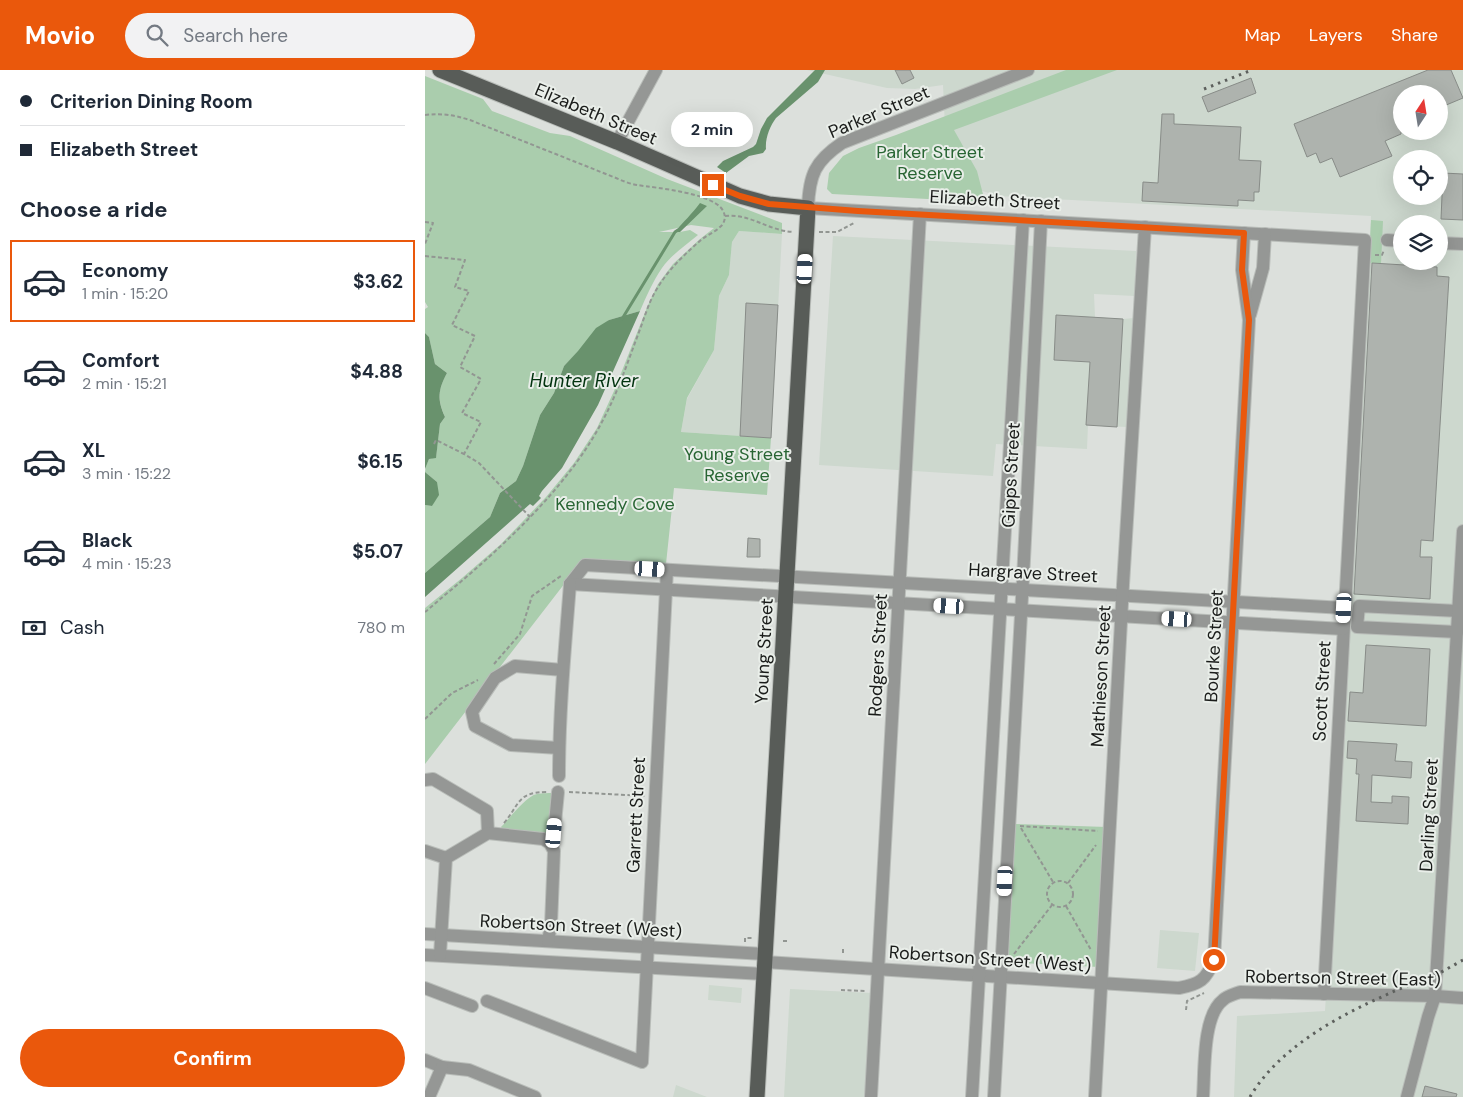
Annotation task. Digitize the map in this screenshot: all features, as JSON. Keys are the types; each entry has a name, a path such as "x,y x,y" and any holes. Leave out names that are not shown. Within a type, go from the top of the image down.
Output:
{"main road":[{"name":"Elizabeth Street","path":"440,70 617,142 740,196 769,204 808,208"},
{"name":"Young Street","path":"757,1097 808,208"}],"street":[{"path":"617,142 656,70"},
{"name":"Parker Street","path":"808,208 808,193 819,161 835,148 1028,70"},
{"name":"Elizabeth Street","path":"808,208 1365,240"},
{"name":"Rodgers Street","path":"871,1097 920,214"},
{"name":"Gipps Street","path":"1023,220 972,1095 994,1096 1041,221"},
{"name":"Mathieson Street","path":"1095,1097 1145,227"},
{"name":"Bourke Street","path":"1209,973 1214,960 1249,320 1242,270 1244,233"},
{"name":"Bourke Street","path":"1249,320 1263,268 1265,234"},
{"name":"Scott Street","path":"1323,994 1365,240"},
{"path":"1387,240 1393,240"},
{"path":"1448,243 1463,244"},
{"name":"Darling Street","path":"1407,1097 1427,1017 1435,996 1463,531"},
{"name":"Hargrave Street","path":"579,572 585,565 1344,608"},
{"name":"Garrett Street","path":"487,1002 642,1062 667,570"},
{"path":"559,776 563,670 570,584 579,572"},
{"path":"719,573 719,592"},
{"path":"570,584 1343,629"},
{"path":"1359,606 1459,622 1357,627 1359,606"},
{"path":"559,748 511,745 475,726 472,712 495,678 515,666 563,670"},
{"path":"993,730 1014,731"},
{"path":"425,780 433,779 487,811 488,833"},
{"path":"548,941 551,925 554,851 551,843 554,833 558,792"},
{"path":"425,851 447,858 488,833 543,839 551,843"},
{"path":"987,842 1008,844"},
{"path":"439,956 447,858"},
{"name":"Robertson Street (West)","path":"425,934 647,947 765,963 1179,988 1193,985 1209,973"},
{"name":"Robertson Street (West)","path":"425,955 646,968 765,963"},
{"path":"425,988 472,1006"},
{"name":"Robertson Street (East)","path":"1203,1097 1210,1018 1224,999 1241,992 1463,998"},
{"path":"425,1060 442,1067 469,1070 535,1097"},
{"path":"429,1097 442,1067"}],"path":[{"path":"425,114 439,113 470,120 634,184 686,192 716,204 721,208 725,216 724,222 719,228 701,240 678,262 659,286 647,309 622,377 600,425 575,464 547,500 530,517 468,576 425,612"},
{"path":"725,216 743,216 773,229 797,232"},
{"path":"425,222 433,223 425,244"},
{"path":"816,232 837,232"},
{"path":"425,256 465,260 455,287 469,291 452,325 475,336 460,367 481,378 462,414 481,422 464,454"},
{"path":"435,444 436,440 479,463 530,517"},
{"path":"494,664 520,634 532,596 569,571 579,572"},
{"path":"425,718 452,694 481,679"},
{"path":"1053,882 1021,826 1097,831"},
{"path":"1068,883 1101,839"},
{"path":"1058,880 1068,883 1073,892 1072,899 1066,906 1052,905 1048,901 1046,892 1048,886 1058,880"},
{"path":"1012,956 1052,905"},
{"path":"1066,906 1093,954"},
{"path":"783,941 789,941"},
{"path":"843,947 843,953"},
{"path":"841,990 873,992"},
{"path":"1186,1010 1187,1001 1192,999"}],"shaded area":[{"path":"807,70 1463,70 1463,1097 1234,1097 1237,1016 1325,1011 1351,594 1371,216 997,196 971,187 945,127 943,85 915,89 887,88"},
{"path":"739,231 782,234 771,438 681,432 687,399 714,350 719,296 729,275 732,242"},
{"path":"833,236 1136,251 1135,296 1094,294 1095,317 1134,318 1126,427 1088,425 1087,449 996,444 993,476 819,465"},
{"path":"1160,930 1199,933 1195,971 1157,968"},
{"path":"709,985 742,988 741,1003 708,1000"},
{"path":"790,989 872,993 867,1097 784,1097"},
{"path":"676,1085 707,1097 673,1097"}],"green space":[{"name":"Parker Street Reserve","path":"1066,70 1117,70 954,130 977,171 985,202 832,194 827,189 829,173 843,156 859,148"},
{"path":"425,76 483,99 492,111 550,133 570,136 667,179 782,223 782,234 739,231 732,242 729,275 719,296 714,350 687,398 681,432 771,438 767,495 674,488 666,564 582,561 425,764 425,608 501,544 546,497 574,463 597,428 658,284 673,264 714,228 691,225 659,232 690,230 698,235 674,254 662,268 640,311 609,320 564,366 554,393 540,415 516,481 500,493 490,517 425,573 425,505 432,506 437,482 425,472 429,459 436,457 440,424 445,417 440,395 447,373 435,364 429,337 425,333 425,309 428,307 425,302"},
{"path":"1371,220 1383,221 1381,264 1369,263"},
{"path":"553,793 549,834 504,832 501,827 528,799 537,794"},
{"path":"1015,824 1107,827 1099,967 1011,961 1007,953"}],"water":[{"path":"815,70 825,70 818,82 776,118 768,132 766,149 763,153 749,156 726,173 717,167 723,161 753,147 767,118"},
{"path":"700,203 707,206 680,232 675,232 694,211"},
{"name":"Hunter River","path":"640,311 598,405 562,468 542,491 539,496 541,498 533,506 530,504 425,597 425,573 490,517 500,493 516,481 540,415 554,393 564,366 596,328 609,320"},
{"path":"425,333 429,337 435,364 447,373 440,395 445,417 440,424 436,458 429,459 425,469"},
{"path":"425,472 437,482 439,495 432,506 425,505"}],"building":[{"path":"895,70 910,70 914,78 902,84"},
{"path":"1428,70 1451,70 1463,98 1448,104 1448,85 1393,85 1393,138 1385,141 1392,156 1340,177 1332,158 1320,163 1316,153 1307,157 1294,124"},
{"path":"1251,78 1256,93 1208,112 1202,97"},
{"path":"1162,114 1174,114 1174,124 1241,127 1239,160 1261,161 1259,192 1254,192 1254,201 1238,200 1238,206 1142,201 1143,182 1158,183"},
{"path":"1448,173 1463,174 1463,220 1448,219 1448,215 1441,215 1442,205 1448,205"},
{"path":"1372,263 1393,264 1393,270 1437,270 1437,276 1449,277 1433,541 1421,540 1420,557 1432,557 1430,599 1354,594"},
{"path":"746,303 778,305 771,438 740,436"},
{"path":"1056,315 1123,319 1117,427 1086,425 1090,362 1054,360"},
{"path":"748,538 760,539 760,557 747,557"},
{"path":"1366,645 1430,649 1426,726 1348,721 1350,692 1363,693"},
{"path":"1348,741 1397,744 1395,761 1412,762 1411,778 1372,775 1371,802 1392,803 1392,796 1409,797 1408,824 1356,821 1359,774 1356,774 1357,759 1347,758"},
{"path":"1425,1086 1457,1094 1456,1097 1422,1097"}],"waterway":[{"path":"622,319 678,230"}],"railway":[{"path":"1204,89 1252,70"},
{"path":"1250,1097 1262,1080 1292,1049 1328,1024 1398,989 1436,975 1463,960"}],"route":[{"path":"713,185 740,196 769,204 808,208 1244,233 1242,270 1249,320 1214,960"}],"park label":[{"name":"Young Street Reserve","path":"737,464"},
{"name":"Kennedy Cove","path":"615,504"}]}
